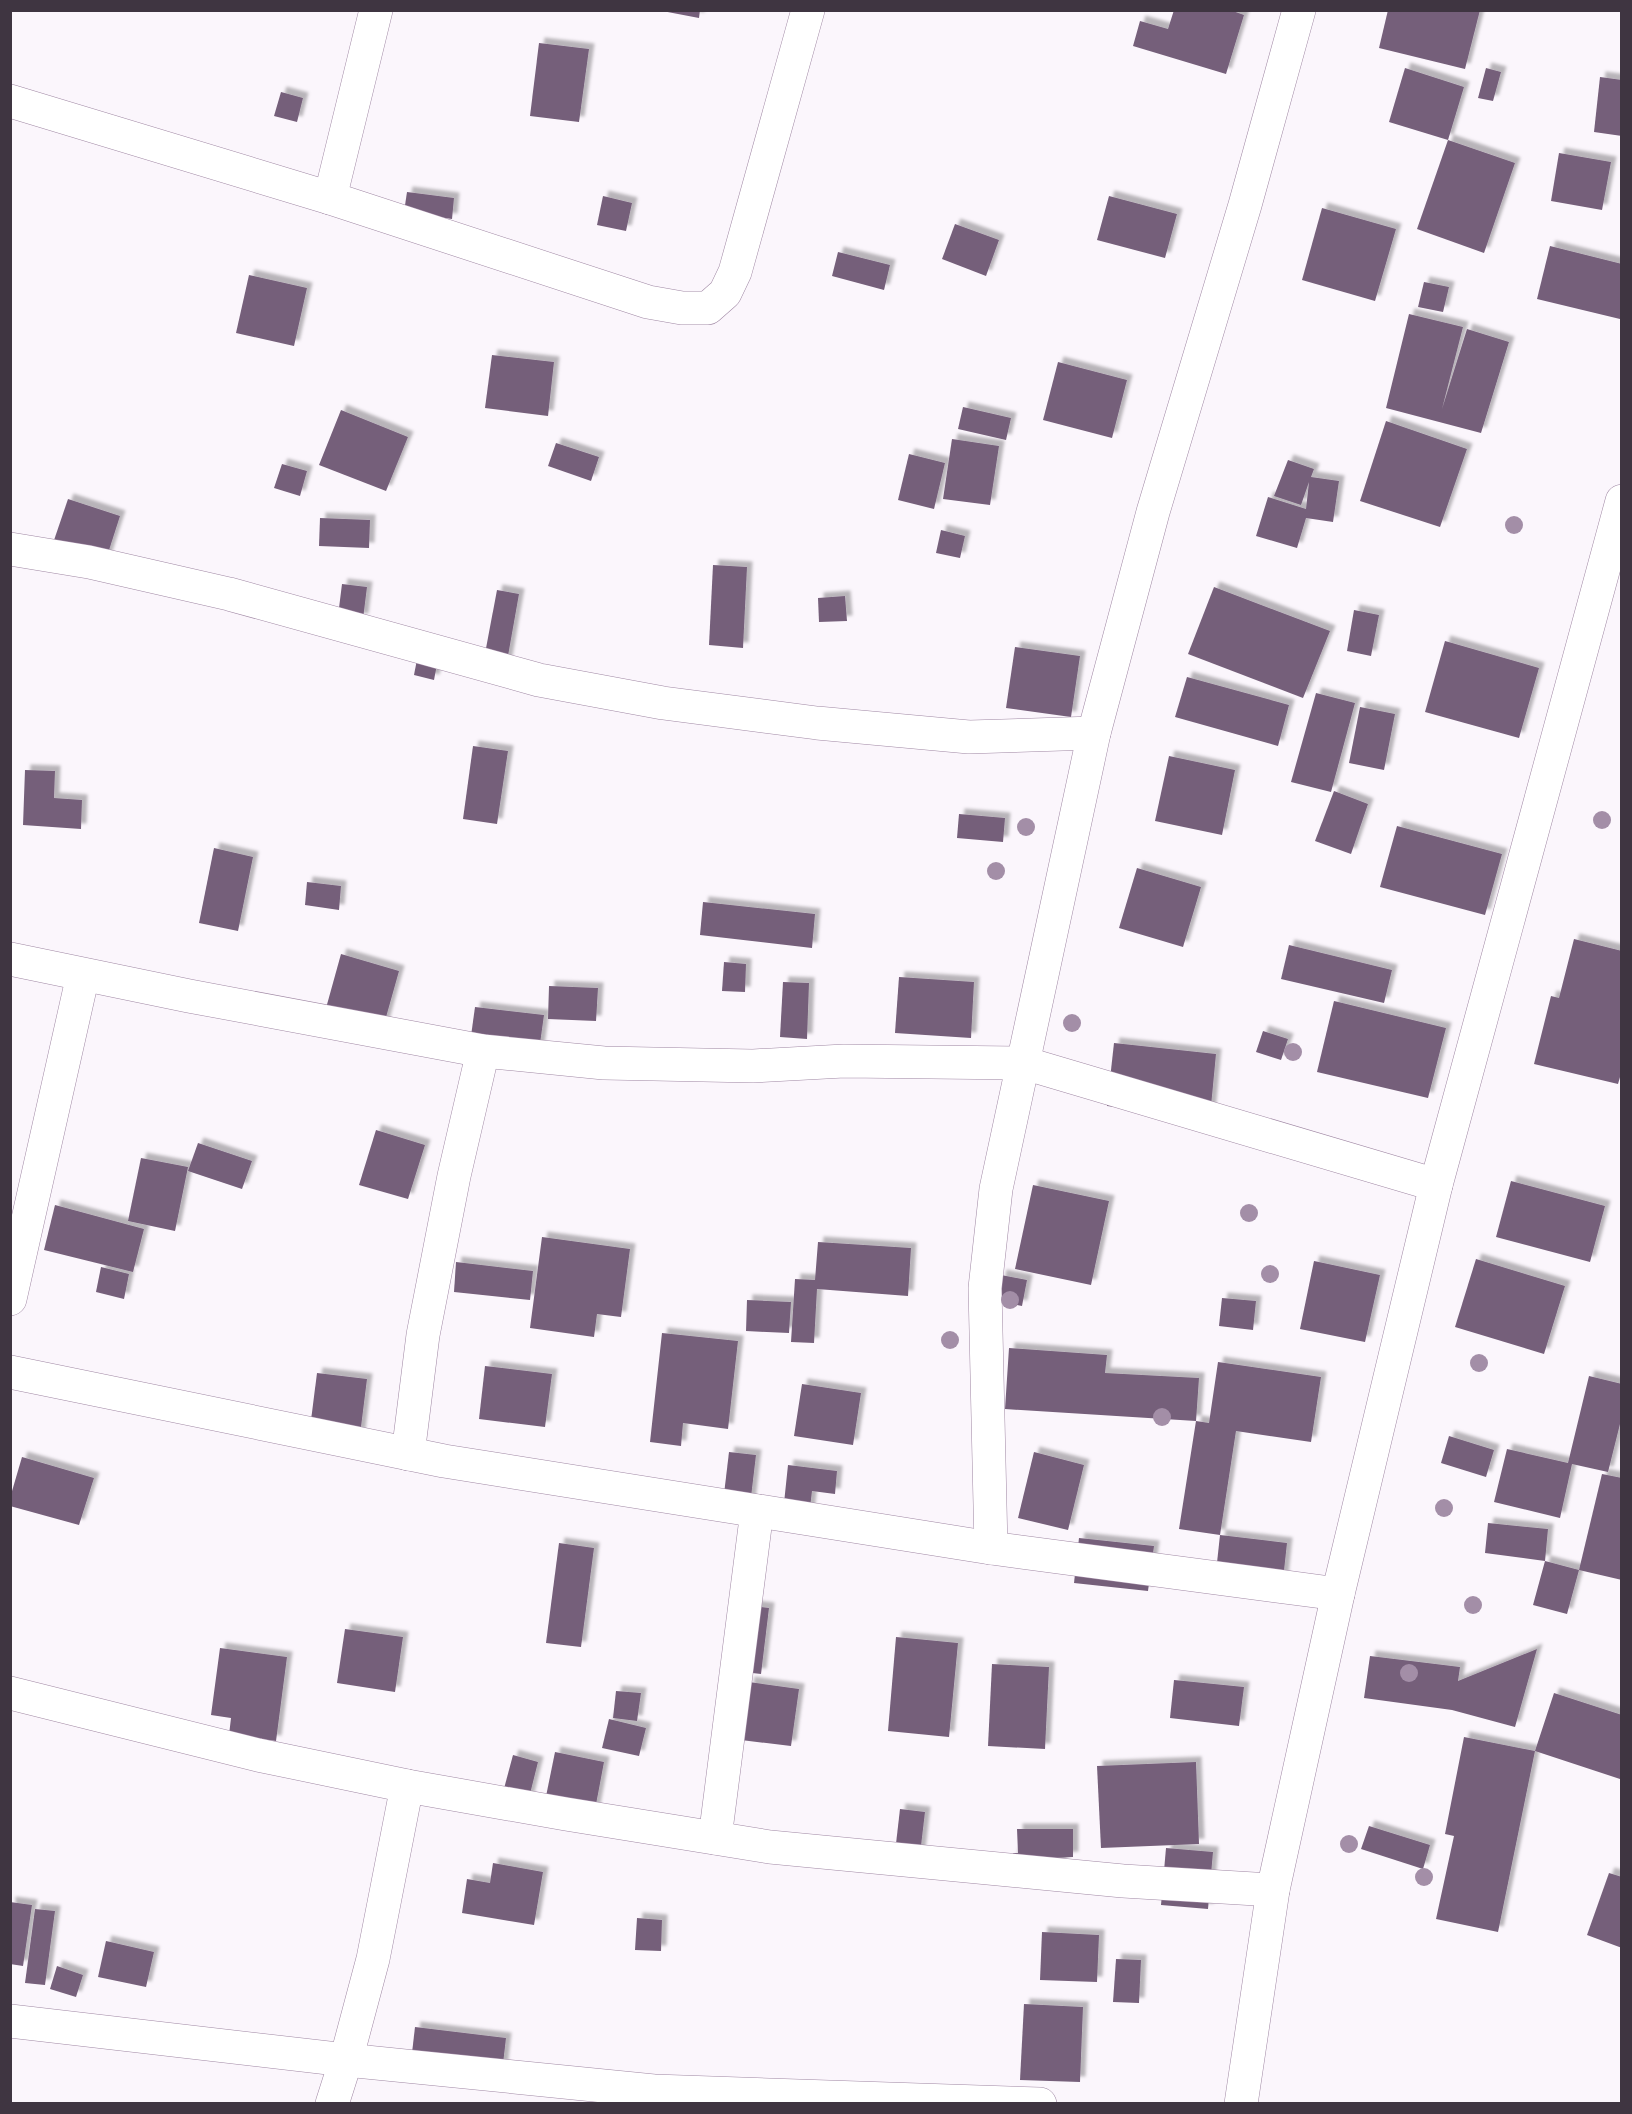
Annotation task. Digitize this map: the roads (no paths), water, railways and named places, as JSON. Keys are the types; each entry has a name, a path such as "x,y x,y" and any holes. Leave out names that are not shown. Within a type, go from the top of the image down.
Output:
{"street":[{"path":"330,198 376,10"},
{"path":"10,100 330,198 648,302 682,308 708,308 725,293 735,272 808,10"},
{"path":"991,1548 985,1288 996,1189 1094,733 1153,512 1245,205 1299,10"},
{"path":"1241,2103 1273,1890 1338,1594 1436,1185 1622,501"},
{"path":"10,549 89,562 229,594 539,680 663,703 817,723 969,738 1094,733"},
{"path":"10,959 483,1051 604,1063 753,1066 844,1061 1024,1063 1436,1185"},
{"path":"10,1299 83,975"},
{"path":"408,1454 423,1335 454,1176 483,1051"},
{"path":"10,1372 408,1454 991,1548 1338,1594"},
{"path":"716,1838 757,1511"},
{"path":"10,1693 258,1755 407,1786 770,1847 1111,1880 1273,1890"},
{"path":"332,2103 373,1959 407,1786"},
{"path":"10,2020 652,2097 1040,2103"}]}
